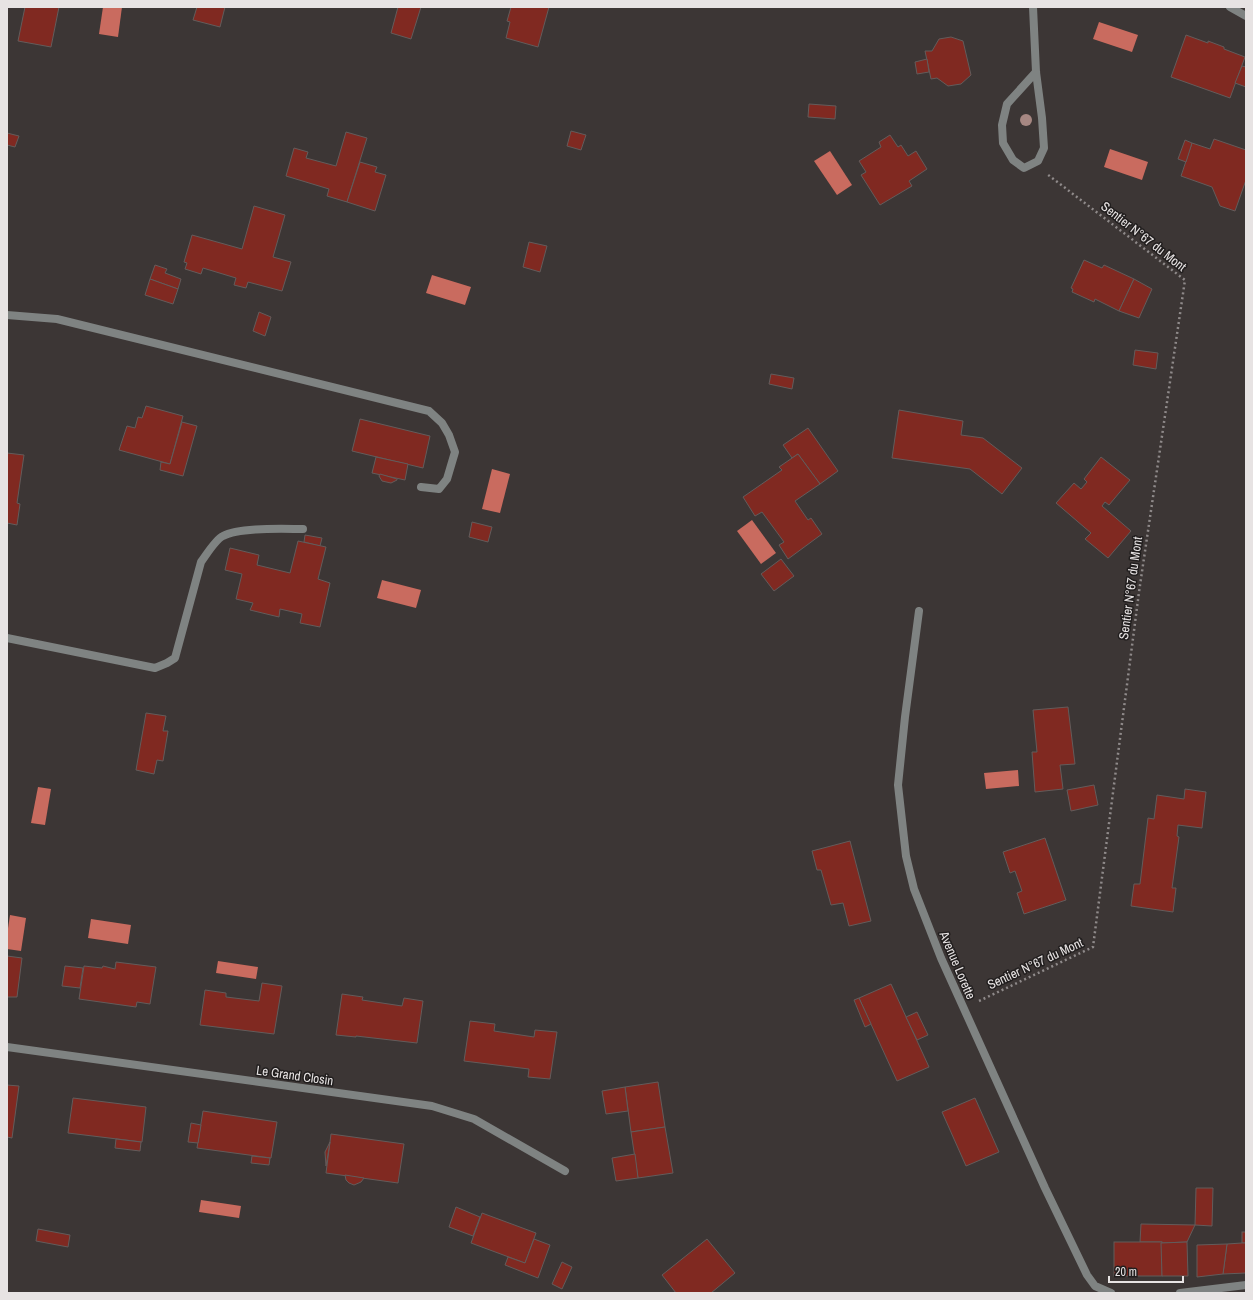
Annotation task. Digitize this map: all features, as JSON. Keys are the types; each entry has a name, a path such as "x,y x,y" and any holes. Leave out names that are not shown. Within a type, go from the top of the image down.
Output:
{"street":[{"path":"1033,7 1036,72 1044,148 1038,161 1024,168 1013,160 1003,143 1002,126 1007,104 1036,72"},
{"path":"1230,7 1246,16"},
{"path":"7,315 57,319 430,411 442,423 449,435 455,452 447,480 438,489 421,487"},
{"path":"7,638 155,668 175,658 201,562 222,536 236,531 303,529"},
{"name":"Avenue Lorette","path":"919,611 898,785 906,856 914,889 941,958 1087,1275 1095,1286 1111,1293"},
{"name":"Le Grand Closin","path":"7,1047 432,1106 474,1119 565,1171"},
{"path":"1180,1293 1246,1285"}],"path":[{"name":"Sentier N°67 du Mont","path":"964,1008 1093,947 1138,600 1185,280 1034,164"}],"shaded area":[{"path":"103,7 122,7 118,37 99,34"},
{"path":"1099,22 1138,35 1132,52 1093,39"},
{"path":"1110,149 1148,162 1142,180 1104,167"},
{"path":"830,151 852,185 837,195 814,161"},
{"path":"432,275 471,287 465,305 426,293"},
{"path":"492,469 510,474 500,513 482,509"},
{"path":"752,520 776,553 761,564 737,531"},
{"path":"382,580 421,590 416,608 377,598"},
{"path":"1018,770 1019,786 986,789 984,773"},
{"path":"38,787 51,789 45,825 31,823"},
{"path":"10,915 26,918 21,951 7,949 7,935"},
{"path":"91,919 131,925 128,944 88,938"},
{"path":"218,961 258,967 256,979 216,973"},
{"path":"201,1200 241,1206 239,1218 199,1212"}],"building":[{"path":"25,7 59,7 51,47 18,41"},
{"path":"197,7 225,7 220,27 193,20"},
{"path":"398,7 421,7 411,39 391,33"},
{"path":"511,7 549,7 538,47 506,38 510,22 507,21"},
{"path":"1186,35 1208,43 1208,41 1245,57 1230,98 1171,77"},
{"path":"951,37 963,41 971,75 961,84 948,86 937,78 931,79 925,51 932,51 939,39"},
{"path":"927,59 929,72 917,74 915,62"},
{"path":"1242,66 1246,67 1246,87 1235,83"},
{"path":"809,104 836,106 835,119 808,117"},
{"path":"571,131 586,135 581,150 567,146"},
{"path":"346,132 367,138 347,202 327,196 329,189 286,176 294,148 308,152 306,158 336,166"},
{"path":"7,133 19,136 15,147 7,145"},
{"path":"890,135 898,147 901,145 908,156 916,151 927,169 909,181 912,186 880,205 861,175 866,172 859,161 881,147 879,142"},
{"path":"1214,139 1246,150 1246,180 1235,211 1220,206 1212,187 1181,176 1192,143 1210,149"},
{"path":"1185,140 1192,143 1186,162 1178,159"},
{"path":"360,162 377,167 375,172 386,175 375,211 347,202"},
{"path":"254,206 285,215 273,257 291,262 282,291 248,282 246,288 234,285 236,278 203,268 201,274 185,269 187,263 184,262 192,235 242,249"},
{"path":"529,242 547,246 540,272 523,267"},
{"path":"1084,260 1102,268 1104,265 1134,279 1119,311 1095,299 1094,302 1072,292 1073,289 1071,288"},
{"path":"155,265 167,269 165,273 181,279 178,289 150,279"},
{"path":"150,279 178,289 173,304 145,295"},
{"path":"1134,279 1152,289 1139,318 1119,311"},
{"path":"259,312 271,317 265,336 253,331"},
{"path":"1135,350 1158,353 1156,369 1133,365"},
{"path":"771,374 794,378 792,389 769,384"},
{"path":"146,406 183,416 170,464 119,450 127,426 135,428 138,417 142,418"},
{"path":"899,410 963,421 961,435 983,438 1022,468 1002,494 970,469 892,458"},
{"path":"360,419 430,436 423,468 352,451"},
{"path":"182,422 197,426 183,476 160,470 161,462 170,464"},
{"path":"808,428 838,471 820,484 798,454 792,458 783,445"},
{"path":"7,453 24,455 17,503 20,504 17,525 7,523"},
{"path":"798,454 820,484 795,501 808,520 811,518 822,534 788,559 779,545 784,542 762,512 755,516 743,497 782,470 779,467"},
{"path":"376,457 408,464 405,480 372,473"},
{"path":"1101,457 1130,480 1109,505 1105,502 1102,506 1131,531 1108,558 1085,539 1091,533 1056,503 1074,483 1081,489 1087,482 1084,479"},
{"path":"380,474 397,480 391,483 382,481 379,476"},
{"path":"472,522 492,527 488,542 469,537"},
{"path":"305,535 322,538 320,546 304,542"},
{"path":"298,541 326,547 318,579 330,583 320,627 300,623 302,614 280,609 279,617 250,610 253,603 236,599 242,574 225,570 230,548 259,555 257,565 290,573"},
{"path":"781,559 794,576 774,591 761,574"},
{"path":"1068,707 1075,764 1060,765 1063,789 1035,792 1032,752 1037,752 1033,710"},
{"path":"146,713 166,716 163,731 168,731 163,761 157,760 154,774 136,770"},
{"path":"1094,785 1098,805 1071,811 1067,790"},
{"path":"1185,789 1206,792 1202,828 1178,825 1177,836 1179,837 1172,888 1176,888 1173,912 1131,906 1134,884 1140,884 1148,818 1154,819 1157,795 1184,799"},
{"path":"1045,838 1066,900 1024,914 1017,893 1022,891 1015,871 1010,873 1003,852"},
{"path":"850,841 871,921 849,926 843,903 831,905 821,870 817,870 812,851"},
{"path":"7,956 22,958 17,997 7,997"},
{"path":"116,962 156,967 150,1004 137,1002 136,1007 79,999 84,966 102,968 103,966 115,969"},
{"path":"65,966 83,968 80,988 62,986"},
{"path":"262,983 282,986 274,1034 200,1025 205,990 226,993 226,997 259,1001"},
{"path":"891,984 929,1067 897,1081 859,998"},
{"path":"342,994 363,997 362,1000 402,1006 404,998 423,1001 417,1043 336,1035"},
{"path":"859,998 871,1024 865,1027 854,1000"},
{"path":"917,1012 928,1035 917,1040 906,1017"},
{"path":"470,1021 495,1024 494,1031 534,1037 535,1030 557,1032 550,1079 528,1077 529,1069 464,1061"},
{"path":"658,1082 665,1127 631,1132 625,1087"},
{"path":"7,1085 19,1086 12,1138 7,1137"},
{"path":"625,1087 628,1111 606,1114 602,1091"},
{"path":"73,1098 146,1107 142,1142 68,1133"},
{"path":"975,1098 999,1152 966,1166 942,1112"},
{"path":"203,1111 277,1122 271,1158 197,1148"},
{"path":"191,1123 201,1125 198,1143 188,1142"},
{"path":"665,1127 673,1173 638,1178 631,1132"},
{"path":"331,1134 404,1144 398,1183 326,1173"},
{"path":"116,1139 141,1142 140,1151 115,1148"},
{"path":"330,1142 326,1166 325,1152"},
{"path":"635,1154 638,1178 616,1181 612,1158"},
{"path":"252,1156 270,1158 269,1165 251,1163"},
{"path":"345,1175 364,1178 361,1182 354,1185 346,1180"},
{"path":"1196,1188 1213,1188 1212,1226 1195,1225"},
{"path":"456,1207 480,1217 473,1236 449,1227"},
{"path":"482,1213 536,1233 525,1263 471,1243"},
{"path":"1141,1224 1195,1225 1187,1242 1161,1243 1162,1242 1140,1242"},
{"path":"38,1229 70,1235 68,1247 36,1241"},
{"path":"1242,1232 1246,1232 1246,1243 1242,1243"},
{"path":"534,1239 550,1245 538,1278 505,1265 508,1257 525,1263"},
{"path":"707,1239 735,1273 711,1293 676,1293 662,1275"},
{"path":"1114,1242 1162,1242 1162,1276 1114,1276"},
{"path":"1187,1242 1188,1276 1162,1276 1161,1243"},
{"path":"1246,1243 1246,1273 1223,1274 1227,1244"},
{"path":"1227,1244 1223,1274 1197,1277 1197,1245"},
{"path":"562,1262 572,1267 562,1289 552,1284"}]}
